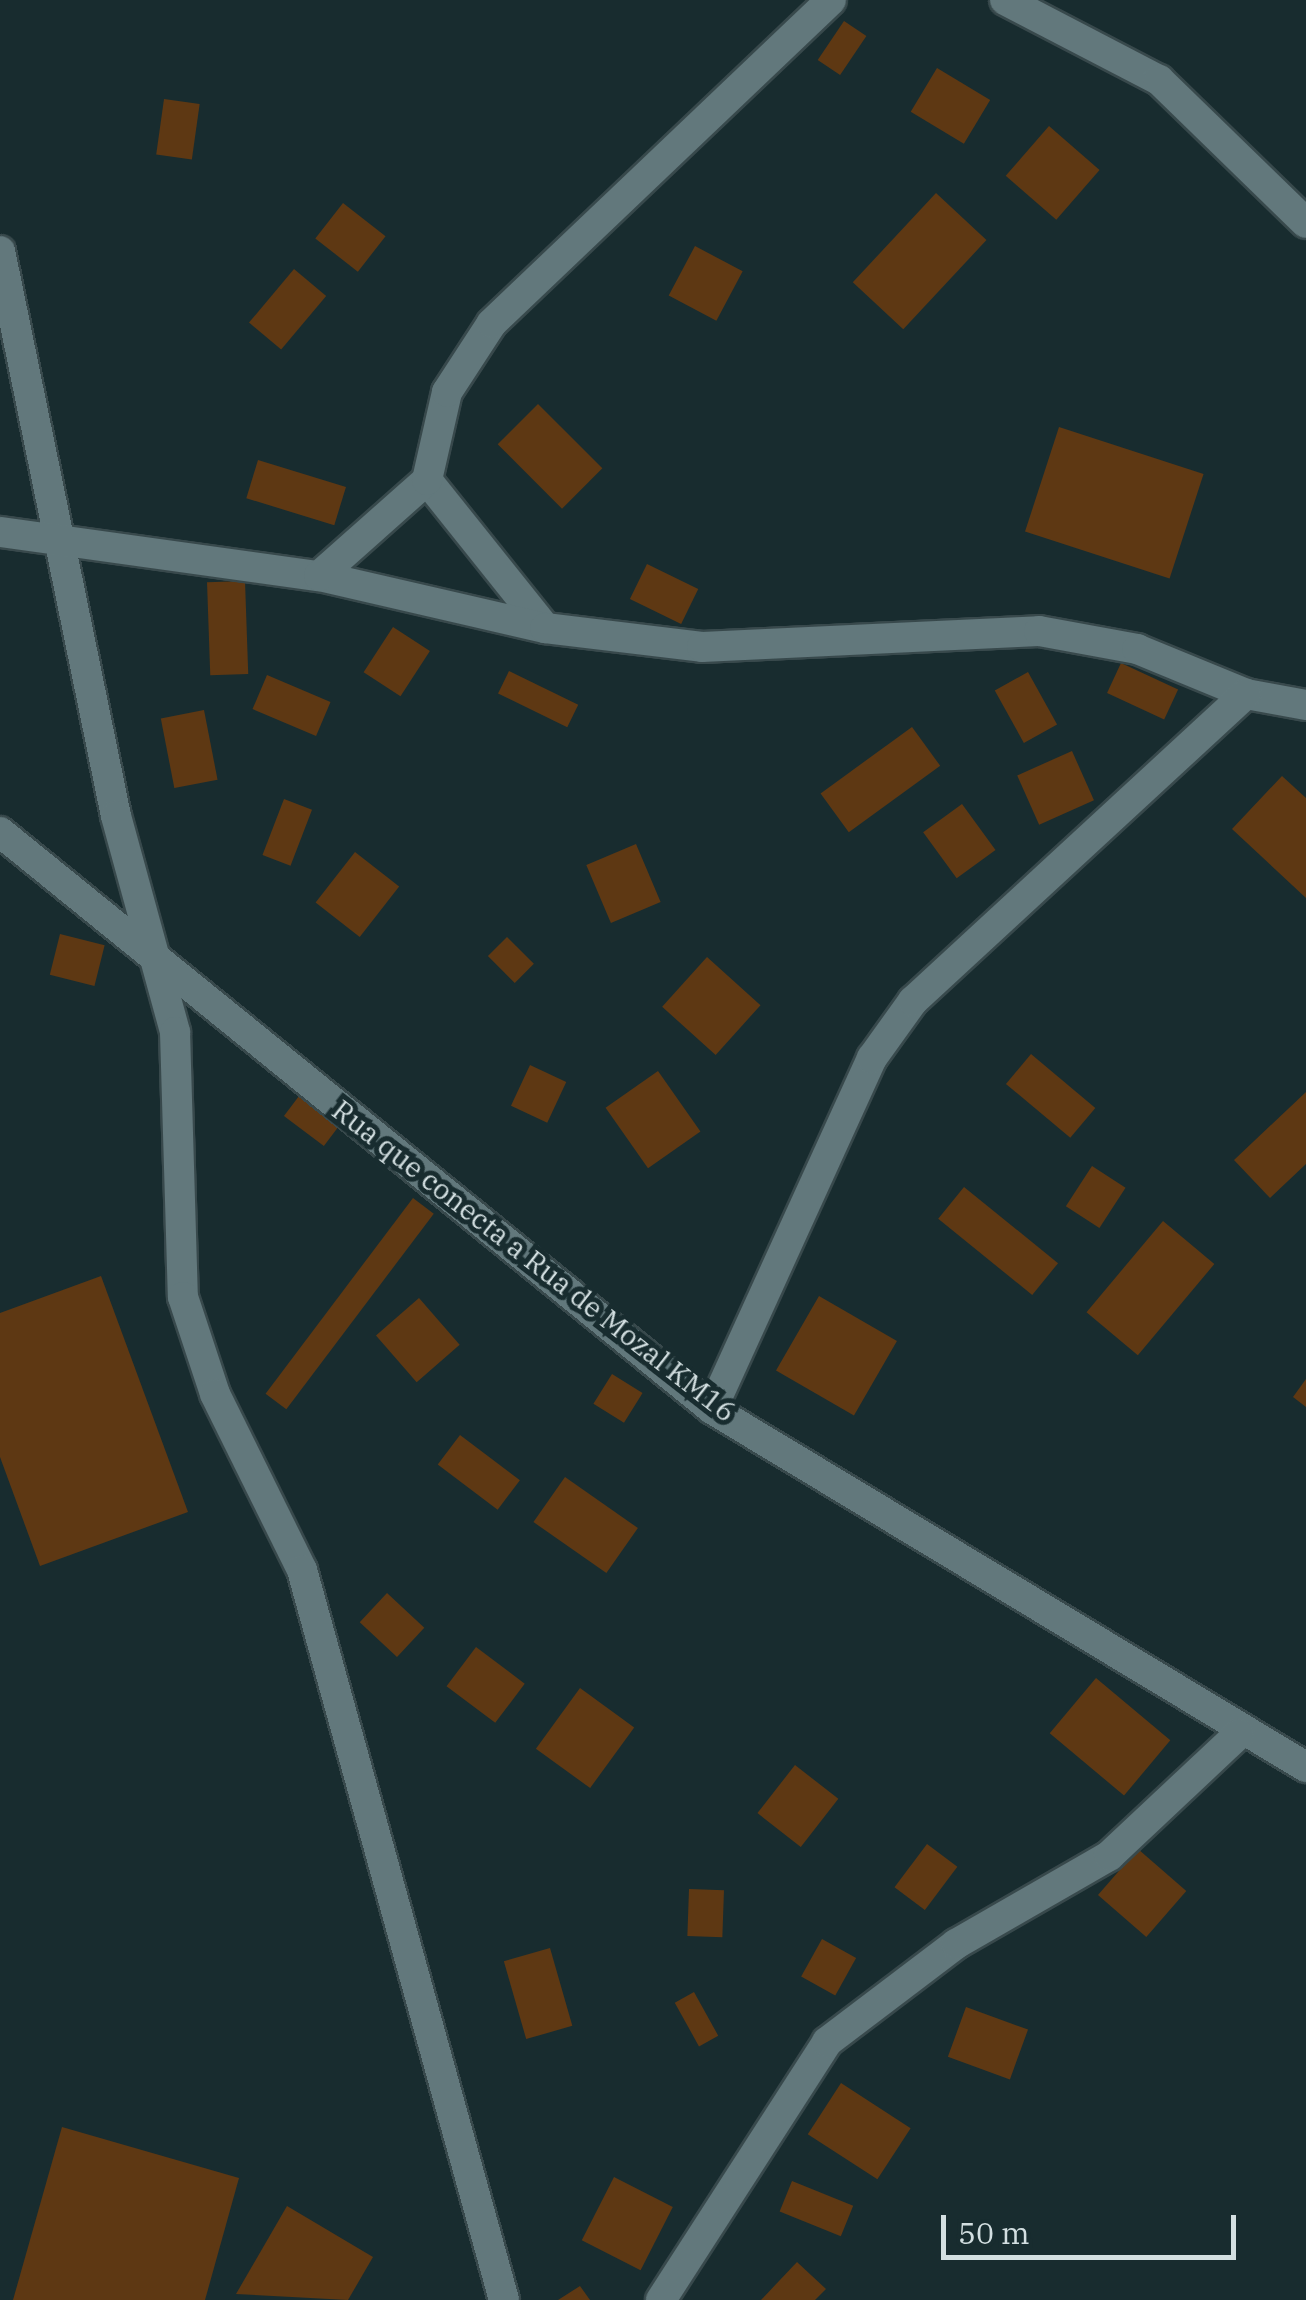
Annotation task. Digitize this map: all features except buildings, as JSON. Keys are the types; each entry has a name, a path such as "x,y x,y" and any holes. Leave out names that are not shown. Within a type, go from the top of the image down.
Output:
{"street":[{"path":"318,576 426,480 447,392 492,323 831,0"},
{"path":"1005,0 1159,80 1306,222"},
{"path":"0,251 151,952 175,1032 182,1103 183,1297 215,1394 302,1570 504,2300"},
{"path":"426,480 545,628"},
{"path":"0,532 64,537 318,576 545,628 702,647 1039,632 1137,649 1246,694 1306,706"},
{"path":"712,1409 872,1058 913,1001 1246,694"},
{"name":"Rua que conecta a Rua de Mozal KM16","path":"0,832 712,1409 917,1525 1239,1734 1306,1766"},
{"path":"661,2300 828,2042 956,1944 1109,1856 1239,1734"}]}
